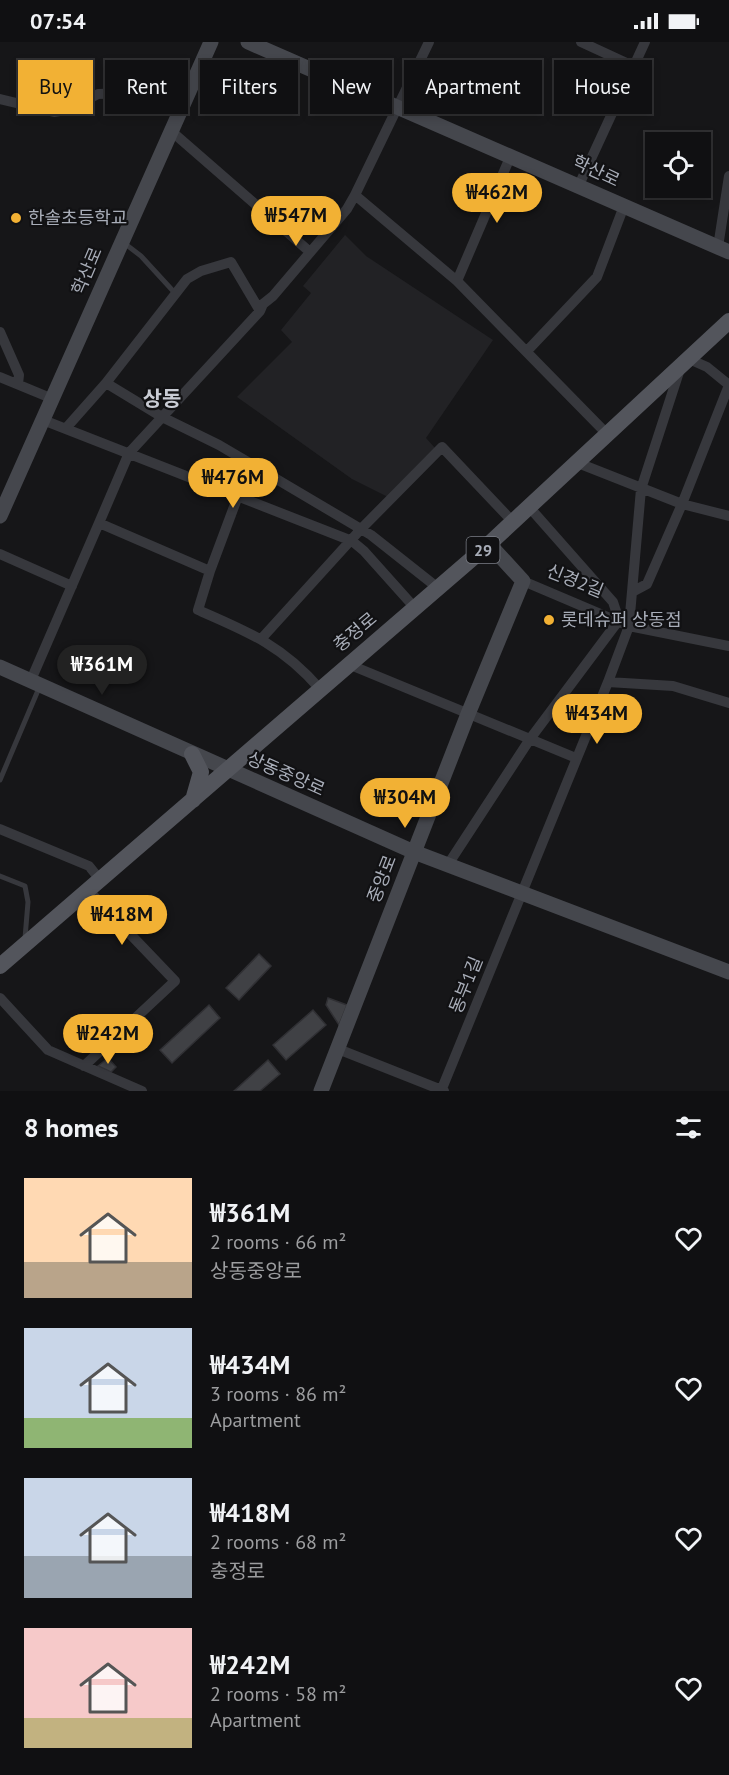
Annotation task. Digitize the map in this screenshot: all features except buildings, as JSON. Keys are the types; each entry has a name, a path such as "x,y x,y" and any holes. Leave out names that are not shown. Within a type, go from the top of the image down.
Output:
{"main road":[{"name":"충정로","path":"1,965 514,523 729,321"},
{"path":"192,754 201,772 192,801"}],"street":[{"name":"학산로","path":"188,89 211,42"},
{"name":"학산로","path":"248,42 724,249"},
{"path":"35,683 72,586 129,453 260,311 263,304 347,208 429,42"},
{"path":"581,42 620,60"},
{"path":"636,60 645,42"},
{"path":"0,99 54,112 71,110 98,94 105,94"},
{"name":"학산로","path":"0,516 177,114"},
{"path":"579,184 611,114"},
{"path":"170,130 310,252"},
{"path":"457,281 511,155"},
{"path":"724,249 729,176"},
{"path":"355,195 457,281 608,435"},
{"path":"527,351 597,277 624,206"},
{"path":"67,427 106,382 174,292 187,279 201,271 231,262 260,311"},
{"path":"0,332 19,375 18,384"},
{"path":"632,592 647,584 682,504 729,385 707,368 685,363"},
{"name":"동부1길","path":"442,1091 521,891 608,682 632,592 641,489 685,363"},
{"path":"0,377 53,399"},
{"path":"106,382 162,417 219,445 361,529 438,588"},
{"path":"44,420 67,427 352,541 364,551 415,608"},
{"path":"262,638 361,529 442,447 514,523"},
{"path":"578,463 682,504 729,516"},
{"path":"238,496 198,610 262,638 301,667 320,689"},
{"path":"449,863 531,739 624,623 613,602 530,508"},
{"path":"99,523 210,571"},
{"name":"신경2길","path":"489,544 523,581 624,623 729,646"},
{"path":"0,554 72,586"},
{"name":"중앙로","path":"321,1091 468,714 523,581"},
{"path":"348,664 576,758"},
{"name":"상동중앙로","path":"0,667 414,852 449,863 729,972"},
{"path":"608,682 673,686 729,703"},
{"path":"0,829 89,866 95,886 175,981 84,1066"},
{"path":"0,998 48,1050 142,1091"},
{"path":"338,1049 442,1091"}],"lane":[{"path":"122,241 141,256 174,292"},
{"path":"0,780 35,683"},
{"path":"0,876 24,884 27,893 25,945"}],"shaded area":[{"path":"345,235 366,256 493,340 426,438 435,448 388,497 352,479 237,397 292,342 281,330 311,293 303,286"}],"place":[{"name":"한솔초등학교","path":"16,218"},
{"name":"롯데슈퍼 상동점","path":"549,620"}],"district":[{"name":"상동","path":"162,399"}]}
